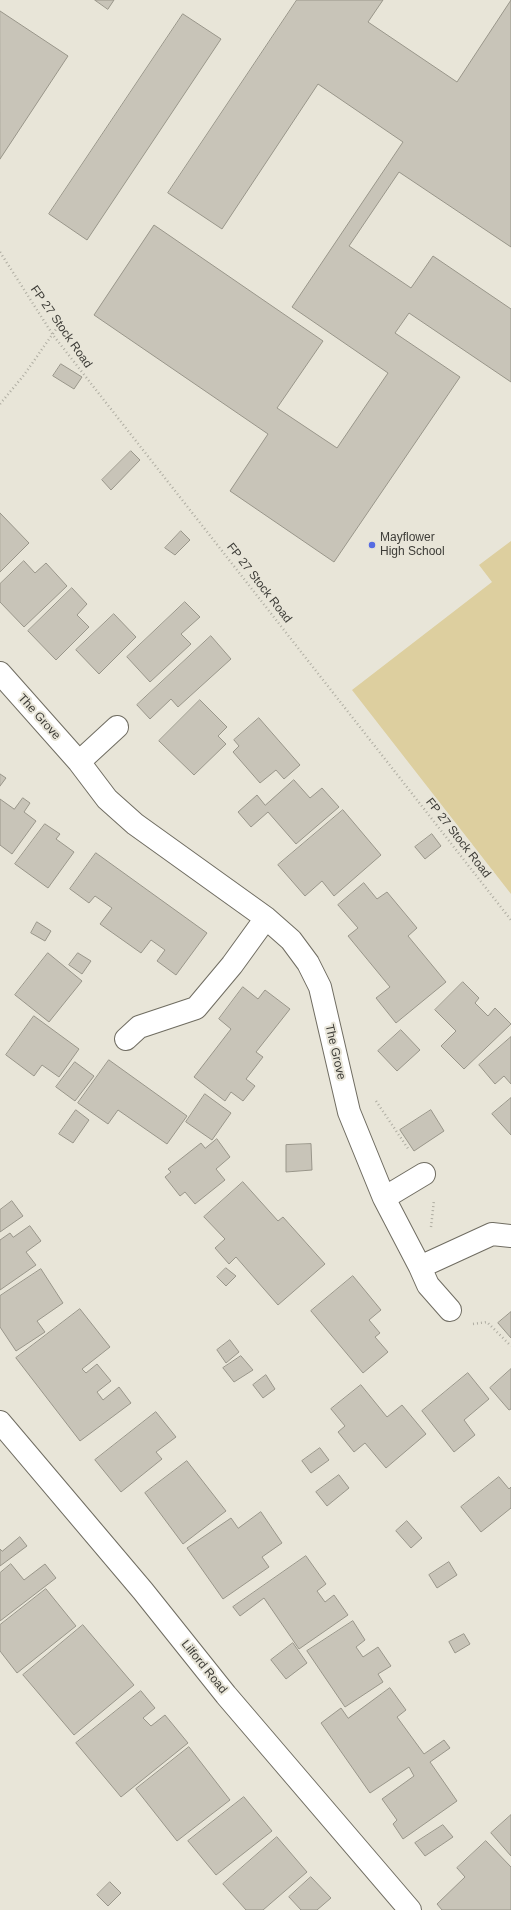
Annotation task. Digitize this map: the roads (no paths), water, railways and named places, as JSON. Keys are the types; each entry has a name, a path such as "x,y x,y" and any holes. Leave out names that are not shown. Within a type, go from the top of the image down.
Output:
{"street":[{"name":"The Grove","path":"0,673 79,762 107,799 135,824 266,918 291,940 308,963 320,987 349,1112 384,1198 428,1285 450,1310"},
{"path":"79,762 117,727"},
{"path":"126,1039 139,1027 196,1008 232,965 266,918"},
{"path":"384,1198 424,1174"},
{"path":"420,1267 492,1234 511,1236"},
{"name":"Lilford Road","path":"0,1422 148,1597 226,1695 410,1910"}],"place":[{"name":"Mayflower High School","path":"372,545"}]}
